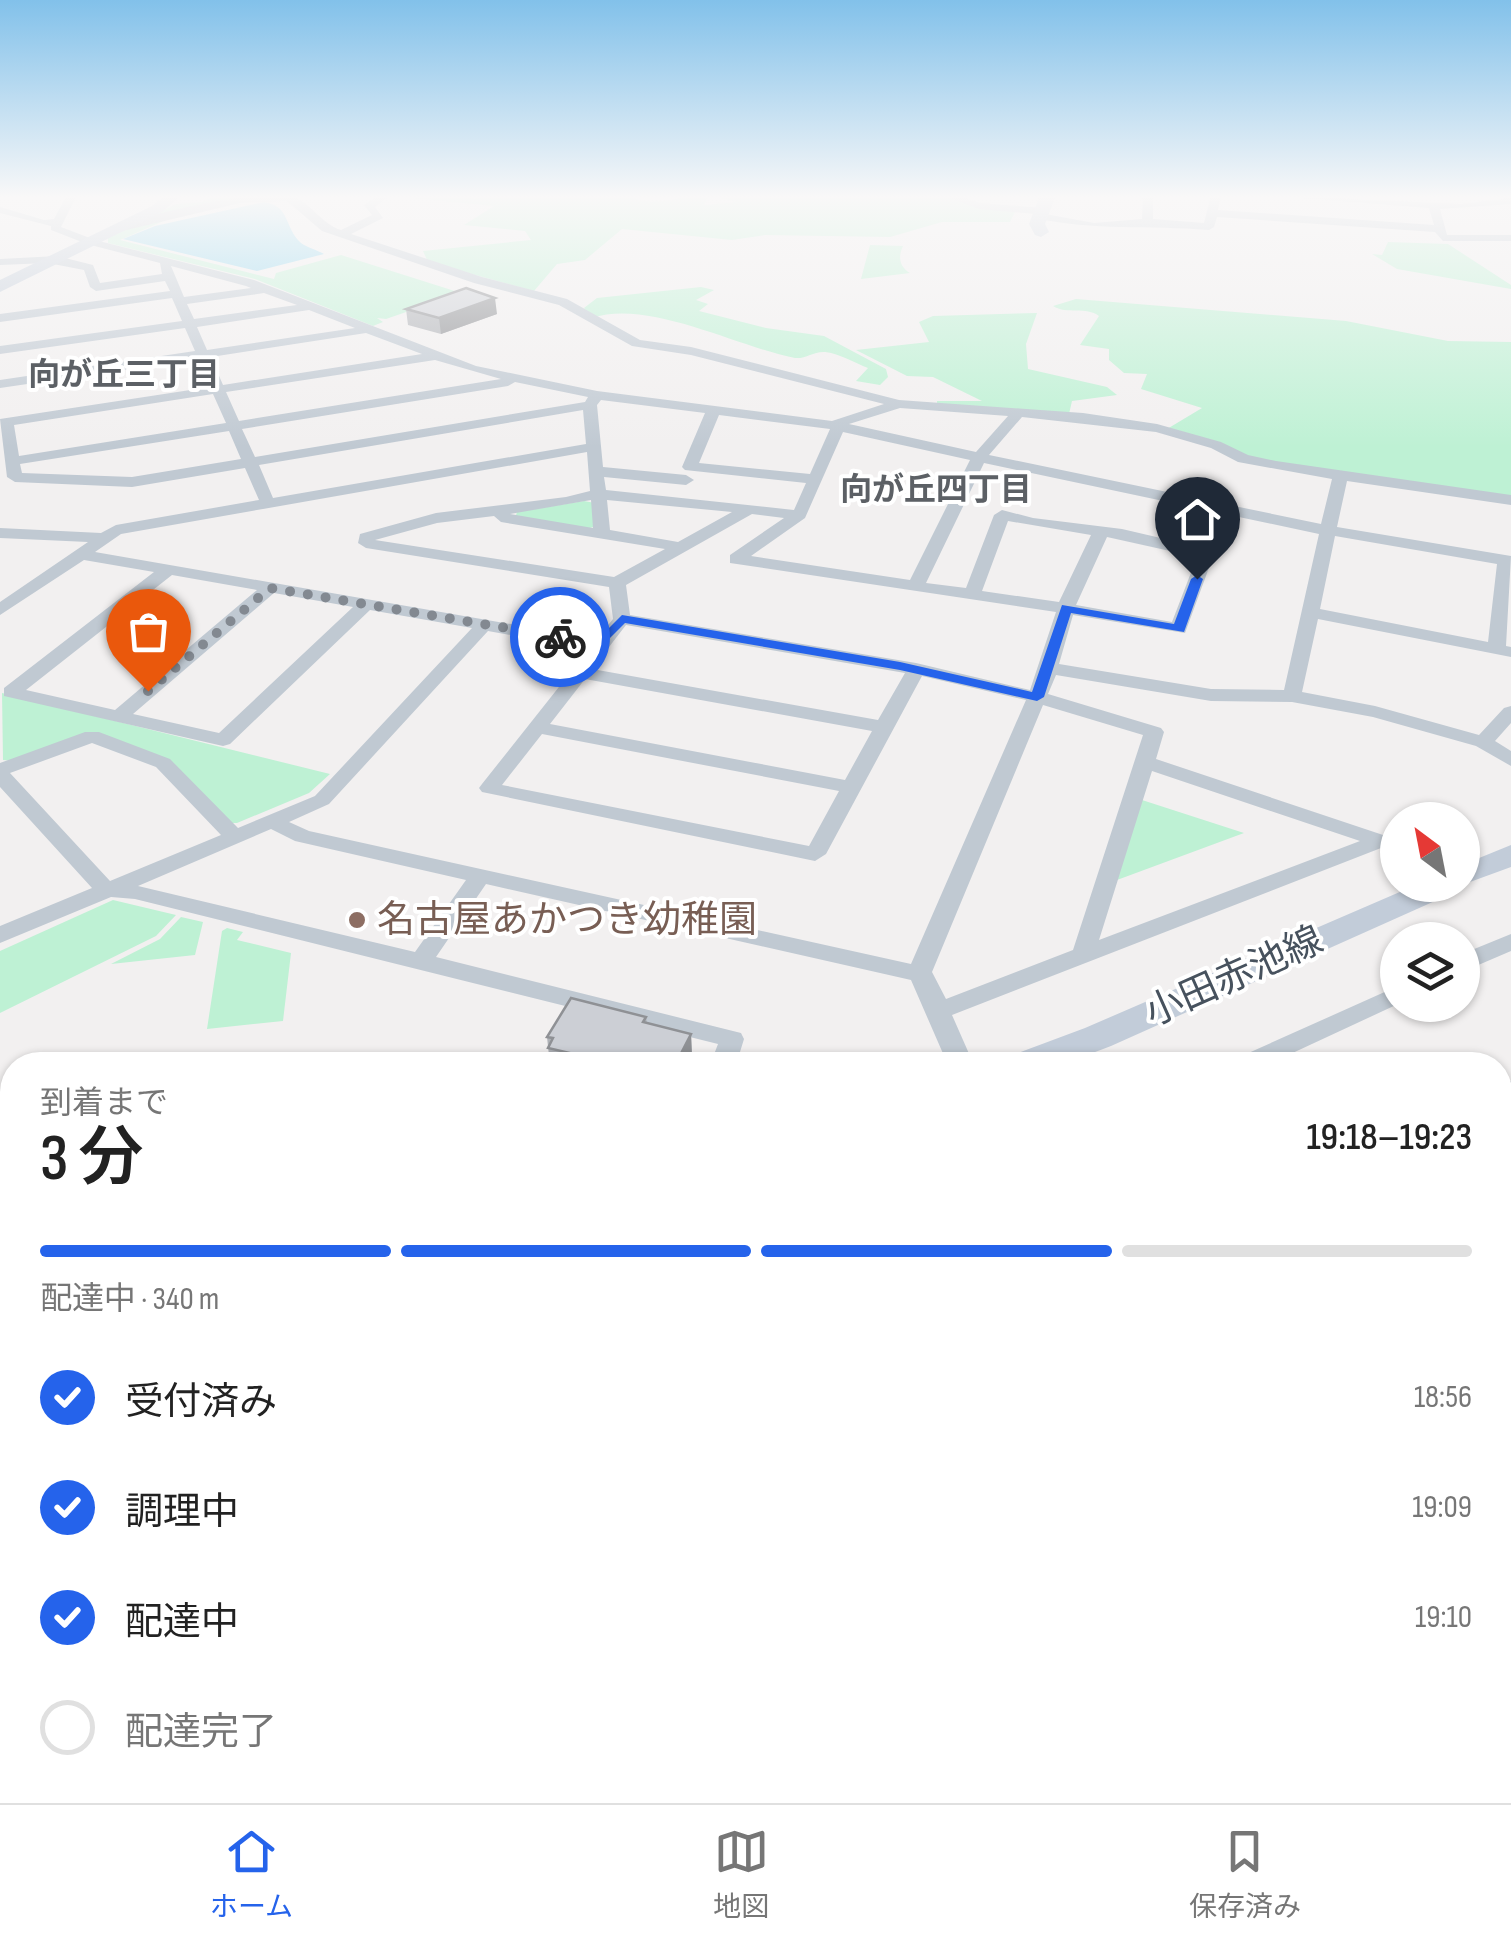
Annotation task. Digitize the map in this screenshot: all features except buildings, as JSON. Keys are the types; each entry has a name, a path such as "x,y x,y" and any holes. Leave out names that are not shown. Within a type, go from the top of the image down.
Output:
{"street":[{"path":"93,279 96,286 152,279"},
{"path":"170,279 268,504"},
{"path":"230,279 472,369 593,400 714,409 835,426 1330,531 1508,561 1504,649 1312,613"},
{"path":"475,279 563,302 636,343 691,351 900,404 1132,422 1216,445 1243,459 1511,500"},
{"path":"0,318 264,289"},
{"path":"0,350 307,308"},
{"path":"0,384 364,330"},
{"path":"435,356 3,422 15,477 132,482 593,400"},
{"path":"12,461 521,380"},
{"path":"593,400 592,447 602,534"},
{"path":"835,426 900,404"},
{"path":"714,409 690,467 815,479"},
{"path":"916,586 979,457 1018,413"},
{"path":"835,426 799,515 736,559 1066,608 1179,629 1206,554 1002,516 972,594"},
{"path":"0,610 116,530 592,447"},
{"path":"594,471 686,480"},
{"path":"1292,696 1340,476"},
{"path":"749,509 617,583 366,543 366,537 436,518 598,494 749,509 799,515"},
{"path":"485,513 680,547"},
{"path":"919,974 1037,697 1066,608 1101,532"},
{"path":"0,533 106,538"},
{"path":"78,554 600,644"},
{"path":"168,570 11,692 223,740 365,605"},
{"path":"617,583 622,619 489,788 815,854 916,669"},
{"path":"118,716 270,588"},
{"path":"622,619 916,669 1037,697 1154,732 1083,955"},
{"path":"0,935 322,800 485,624"},
{"path":"1048,668 1211,695 1292,696 1374,712 1484,742 1511,760"},
{"path":"578,672 883,727"},
{"path":"1484,742 1511,712"},
{"path":"536,727 851,787"},
{"path":"233,836 163,763 92,736 0,772 105,889 135,892 732,1039 728,1052"},
{"path":"1146,762 1380,841"},
{"path":"276,818 280,826 303,836 919,974"},
{"path":"938,1011 1380,847"},
{"name":"小田赤池線","path":"1480,868 1511,855"},
{"path":"421,962 480,876"},
{"name":"小田赤池線","path":"1058,1052 1402,902"},
{"path":"1480,956 1511,942"},
{"path":"919,974 955,1052"},
{"path":"1272,1052 1380,1002"}],"green space":[{"path":"255,279 417,279 461,293 386,319 377,318 383,322 373,326"},
{"path":"491,279 544,279 534,291"},
{"path":"1455,279 1502,279 1511,289"},
{"path":"701,287 714,290 696,300 708,304 699,311 766,328 824,336 886,369 888,377 880,385 856,381 868,368 830,353 795,358 666,319 615,314 592,318 584,308 597,298"},
{"path":"1076,299 1346,321 1448,341 1511,342 1511,497 1246,458 1167,429 1202,408 1141,389 1147,374 1124,373 1109,360 1109,349 1080,345 1099,316 1053,306"},
{"path":"1037,313 1026,344 1028,369 1107,387 1117,395 1072,401 1069,414 937,405 937,401 982,401 933,377 907,376 856,350 929,342 919,322 933,316"},
{"path":"584,501 595,503 597,526 586,529 515,519 517,512"},
{"path":"2,693 330,774 309,793 237,823 226,823 165,759 93,732 15,761 3,760"},
{"path":"1142,800 1244,833 1117,880"},
{"path":"113,900 176,915 156,936 0,1013 0,951"},
{"path":"181,917 203,922 195,955 111,964 160,939"},
{"path":"227,928 243,932 237,940 291,953 283,1021 207,1029 222,931"}],"way so far":[{"path":"148,691 270,588 560,637"}],"place":[{"name":"名古屋あかつき幼稚園","path":"357,920"}],"district":[{"name":"向が丘三丁目","path":"124,375"},
{"name":"向が丘四丁目","path":"936,490"}],"route":[{"path":"560,637 600,644 622,619 900,666 1037,697 1048,673 1048,661 1066,608 1179,629 1197,579"}]}
